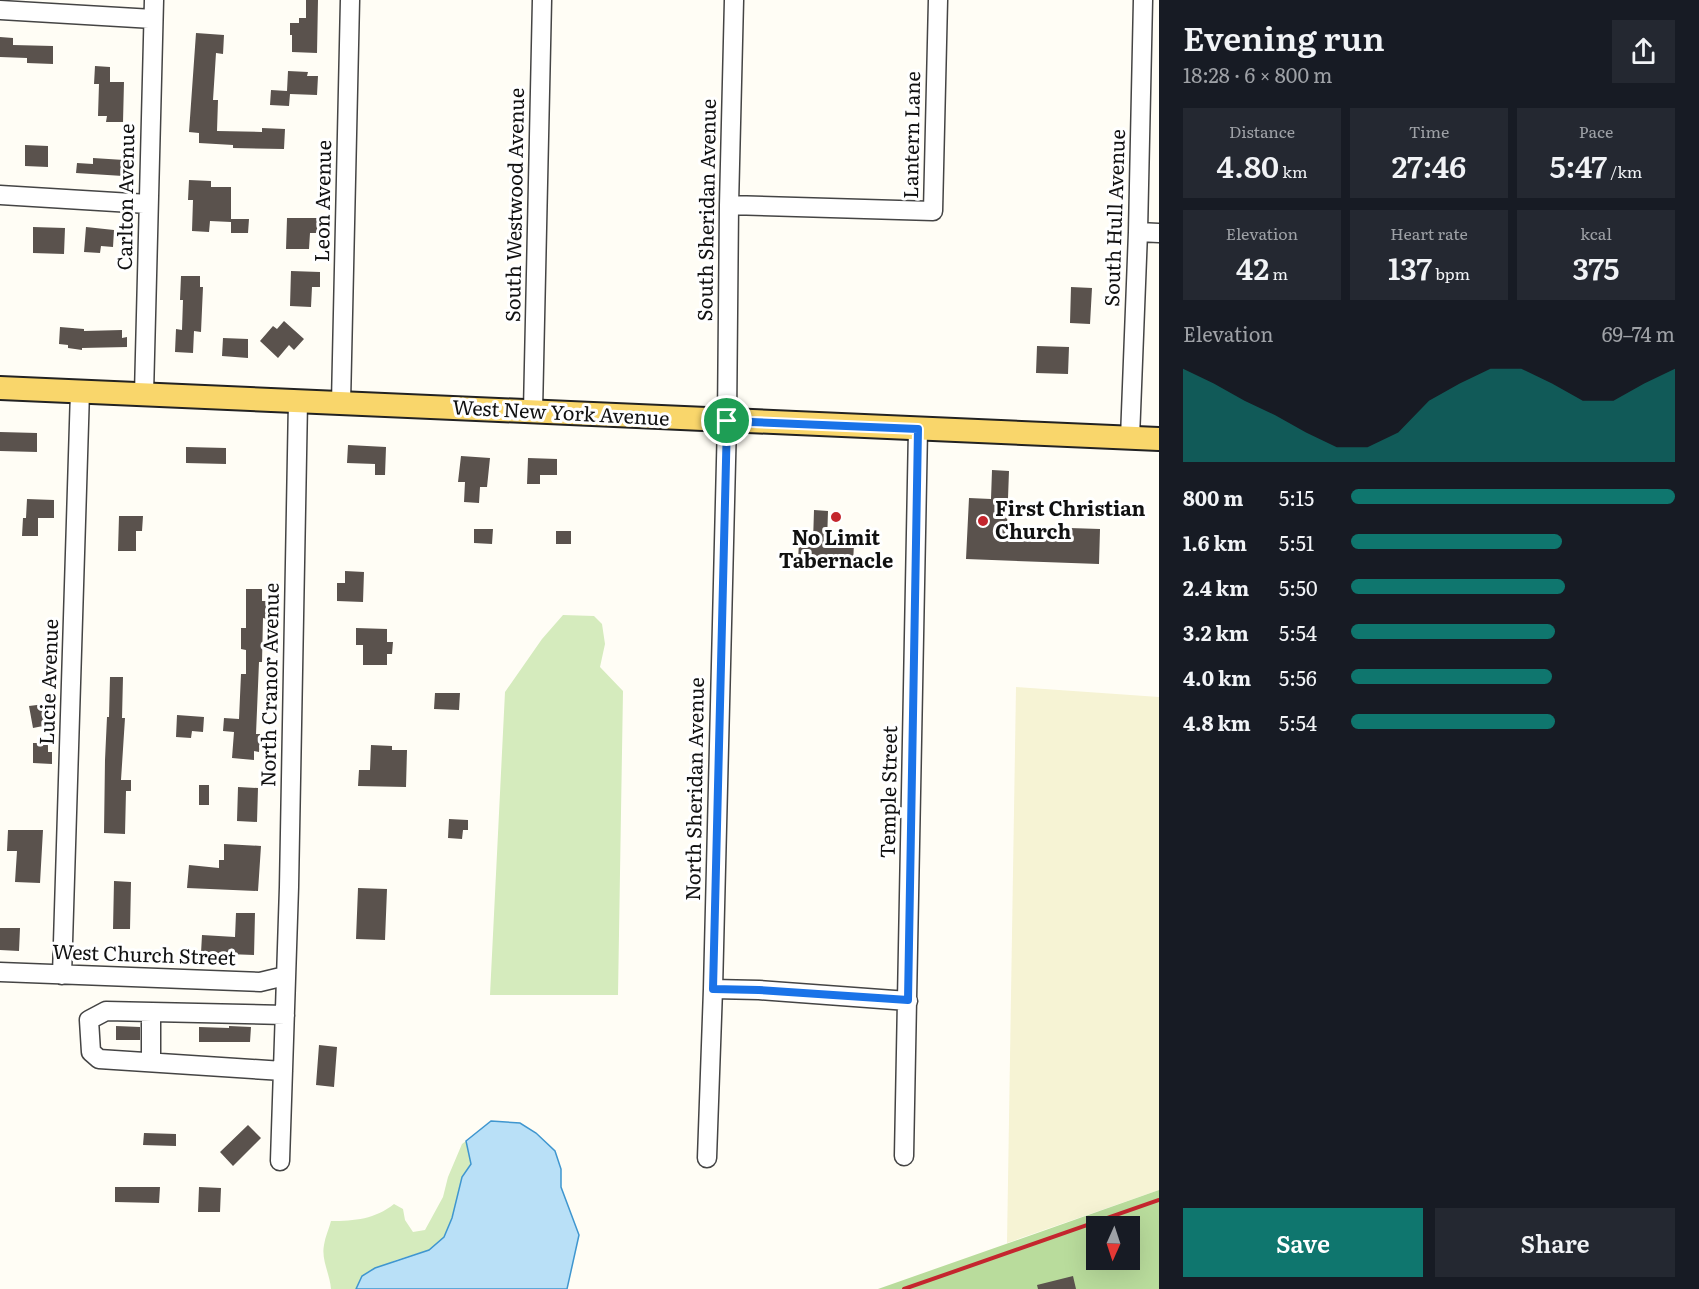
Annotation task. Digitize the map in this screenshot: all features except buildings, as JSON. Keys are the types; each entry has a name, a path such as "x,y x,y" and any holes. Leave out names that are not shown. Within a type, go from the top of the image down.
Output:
{"main road":[{"name":"West New York Avenue","path":"0,388 1159,439"}],"street":[{"name":"Carlton Avenue","path":"144,394 154,0"},
{"name":"Leon Avenue","path":"341,403 350,0"},
{"name":"South Westwood Avenue","path":"533,411 542,0"},
{"name":"South Sheridan Avenue","path":"727,421 734,0"},
{"name":"Lantern Lane","path":"729,205 933,211 938,0"},
{"name":"South Hull Avenue","path":"1130,438 1138,232 1150,49 1143,0"},
{"path":"0,10 153,19"},
{"path":"0,195 148,204"},
{"path":"1138,232 1159,233"},
{"name":"Lucie Avenue","path":"62,975 80,392"},
{"name":"North Cranor Avenue","path":"280,1161 289,875 298,401"},
{"name":"North Sheridan Avenue","path":"707,1158 727,421"},
{"name":"Temple Street","path":"904,1156 918,429"},
{"name":"West Church Street","path":"0,972 260,982 285,973"},
{"path":"713,989 908,1000"},
{"path":"283,1071 99,1059 91,1052 89,1020 106,1011 285,1015"},
{"path":"151,1012 151,1062"}],"shaded area":[{"path":"1016,687 1159,697 1159,1190 1007,1243"}],"green space":[{"path":"563,615 594,616 602,624 605,644 600,667 623,691 618,995 490,995 505,692 542,639"},
{"path":"466,1141 471,1163 462,1177 452,1218 444,1237 429,1250 396,1260 362,1276 356,1289 331,1289 323,1251 331,1221 364,1218 380,1213 394,1204 403,1209 405,1220 413,1232 425,1230 443,1197 448,1177 462,1144"},
{"path":"1159,1190 1159,1289 878,1289"}],"water":[{"path":"491,1121 520,1123 536,1133 555,1151 561,1169 561,1187 579,1235 567,1289 356,1289 362,1276 375,1268 429,1250 444,1237 452,1218 462,1177 471,1164 466,1141"}],"railway":[{"path":"904,1289 1159,1200"}],"place":[{"name":"No Limit Tabernacle","path":"836,517"},
{"name":"First Christian Church","path":"983,521"}],"route":[{"path":"727,421 918,429 908,1000 713,989 727,421"}]}
